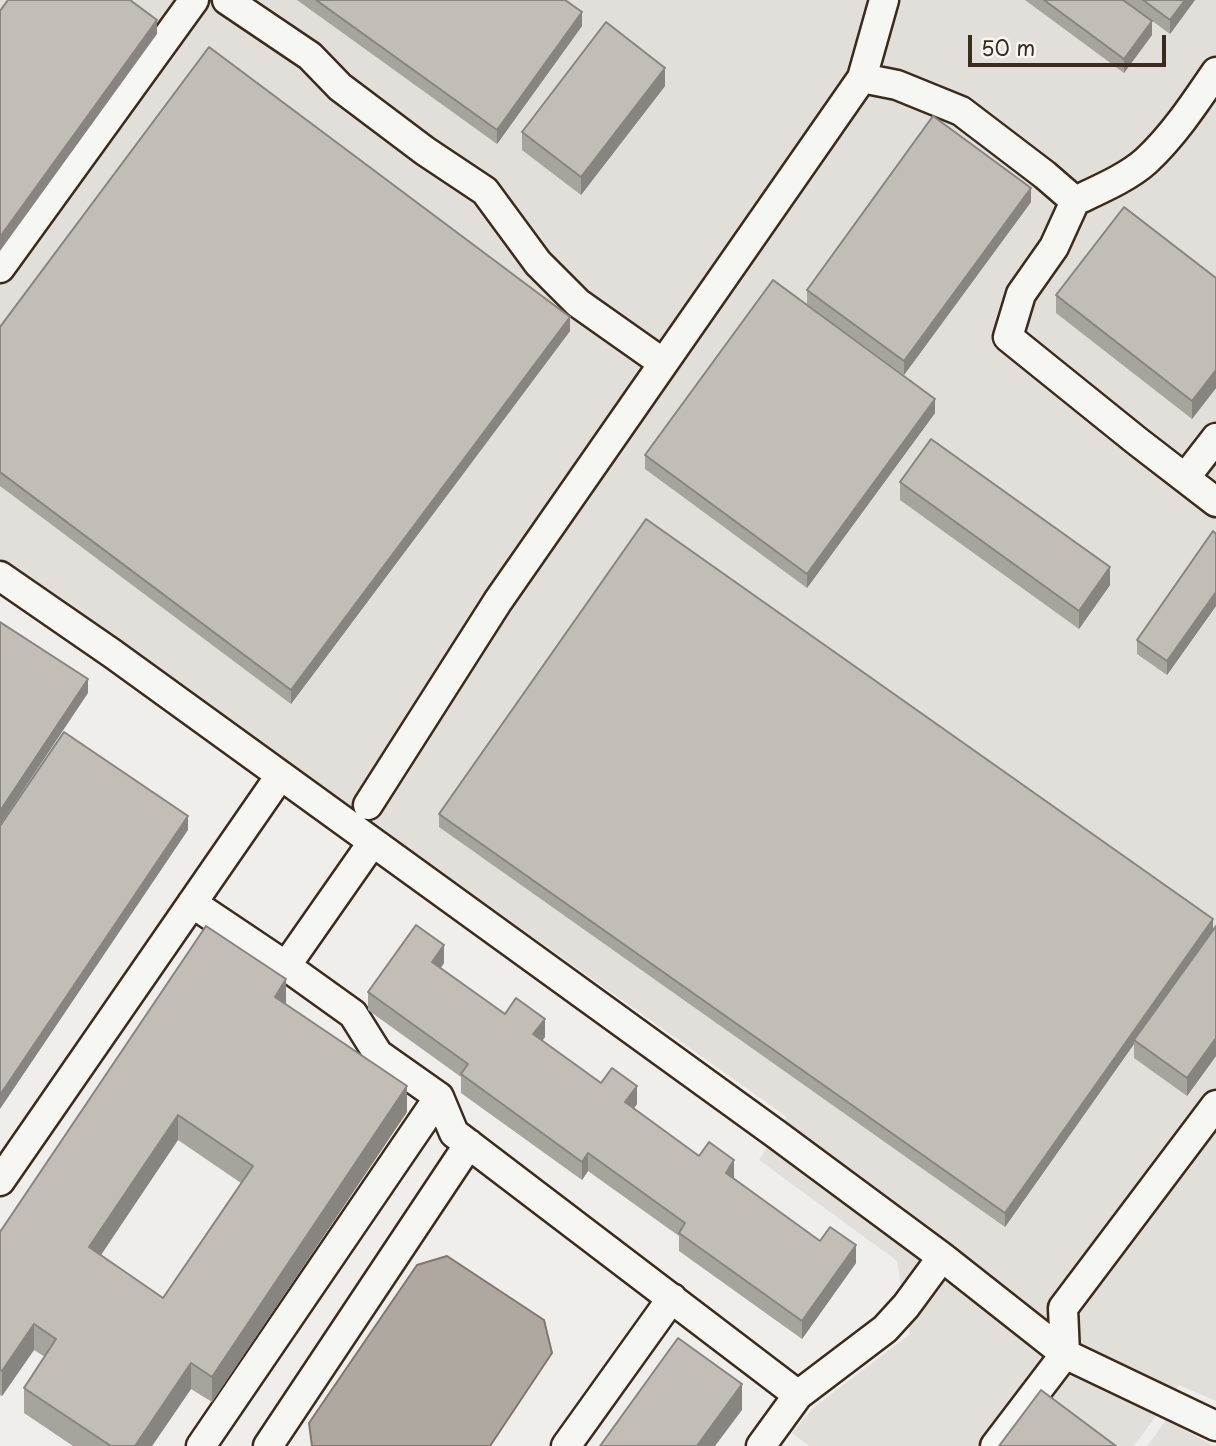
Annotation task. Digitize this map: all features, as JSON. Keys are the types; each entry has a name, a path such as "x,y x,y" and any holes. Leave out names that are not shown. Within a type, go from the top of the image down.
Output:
{"lane":[{"path":"0,268 194,0"},
{"path":"227,0 310,56 340,87 425,151 485,191 538,262 578,303 663,363"},
{"path":"368,805 498,601 862,78 884,0"},
{"path":"1216,72 1171,135 1144,163 1110,185 1075,201 1054,247 1021,294 1008,337 1216,502"},
{"path":"862,78 897,85 961,111 1075,201"},
{"path":"1185,478 1216,438"},
{"path":"0,576 113,654 776,1134 942,1257 1065,1354 1216,1426"},
{"path":"0,1181 280,776"},
{"path":"286,966 372,843"},
{"path":"192,903 353,1014 378,1054 439,1097 454,1133 797,1395"},
{"path":"201,1446 439,1097"},
{"path":"995,1446 1065,1354 1063,1308 1216,1105"},
{"path":"268,1446 469,1144"},
{"path":"761,1446 797,1395 885,1329 906,1306 942,1257"},
{"path":"566,1446 672,1298"}],"shaded area":[{"path":"0,0 1216,0 1216,1401 1179,1385 1134,1446 809,1446 792,1433 813,1408 910,1334 897,1261 759,1160 787,1117 0,562"},
{"path":"447,1256 544,1320 552,1353 490,1446 312,1446 309,1423 417,1265"},
{"path":"1166,1420 1214,1446 1147,1446"}],"building":[{"path":"8,0 130,0 157,20 0,237 0,11"},
{"path":"316,0 565,0 582,12 497,130"},
{"path":"1044,0 1123,0 1152,21 1124,59"},
{"path":"1143,0 1185,0 1170,20"},
{"path":"606,22 665,68 581,177 522,132"},
{"path":"209,47 570,317 291,690 0,472 0,327"},
{"path":"933,116 1031,188 904,361 807,290"},
{"path":"1124,207 1216,278 1216,370 1192,401 1056,295"},
{"path":"773,280 935,399 807,574 645,455"},
{"path":"931,439 1110,567 1079,611 900,482"},
{"path":"646,519 1213,919 1005,1213 439,814"},
{"path":"1213,531 1216,534 1216,592 1167,661 1137,640"},
{"path":"0,622 88,679 0,811"},
{"path":"64,732 188,816 0,1095 0,826"},
{"path":"416,925 444,945 432,962 505,1014 516,998 545,1019 533,1034 601,1083 612,1068 637,1086 625,1102 699,1156 709,1142 734,1160 726,1173 820,1241 830,1227 856,1245 802,1321 679,1233 685,1223 588,1153 582,1162 461,1074 468,1064 368,992"},
{"path":"206,926 286,979 275,997 407,1086 212,1377 191,1363 135,1446 111,1446 24,1388 56,1339 34,1324 2,1371 0,1370 0,1232","holes":["178,1115 253,1166 163,1298 89,1247"]},
{"path":"1216,926 1216,1038 1187,1078 1134,1040"},
{"path":"678,1338 742,1384 697,1446 600,1446"},
{"path":"1041,1390 1116,1446 999,1446"}]}
